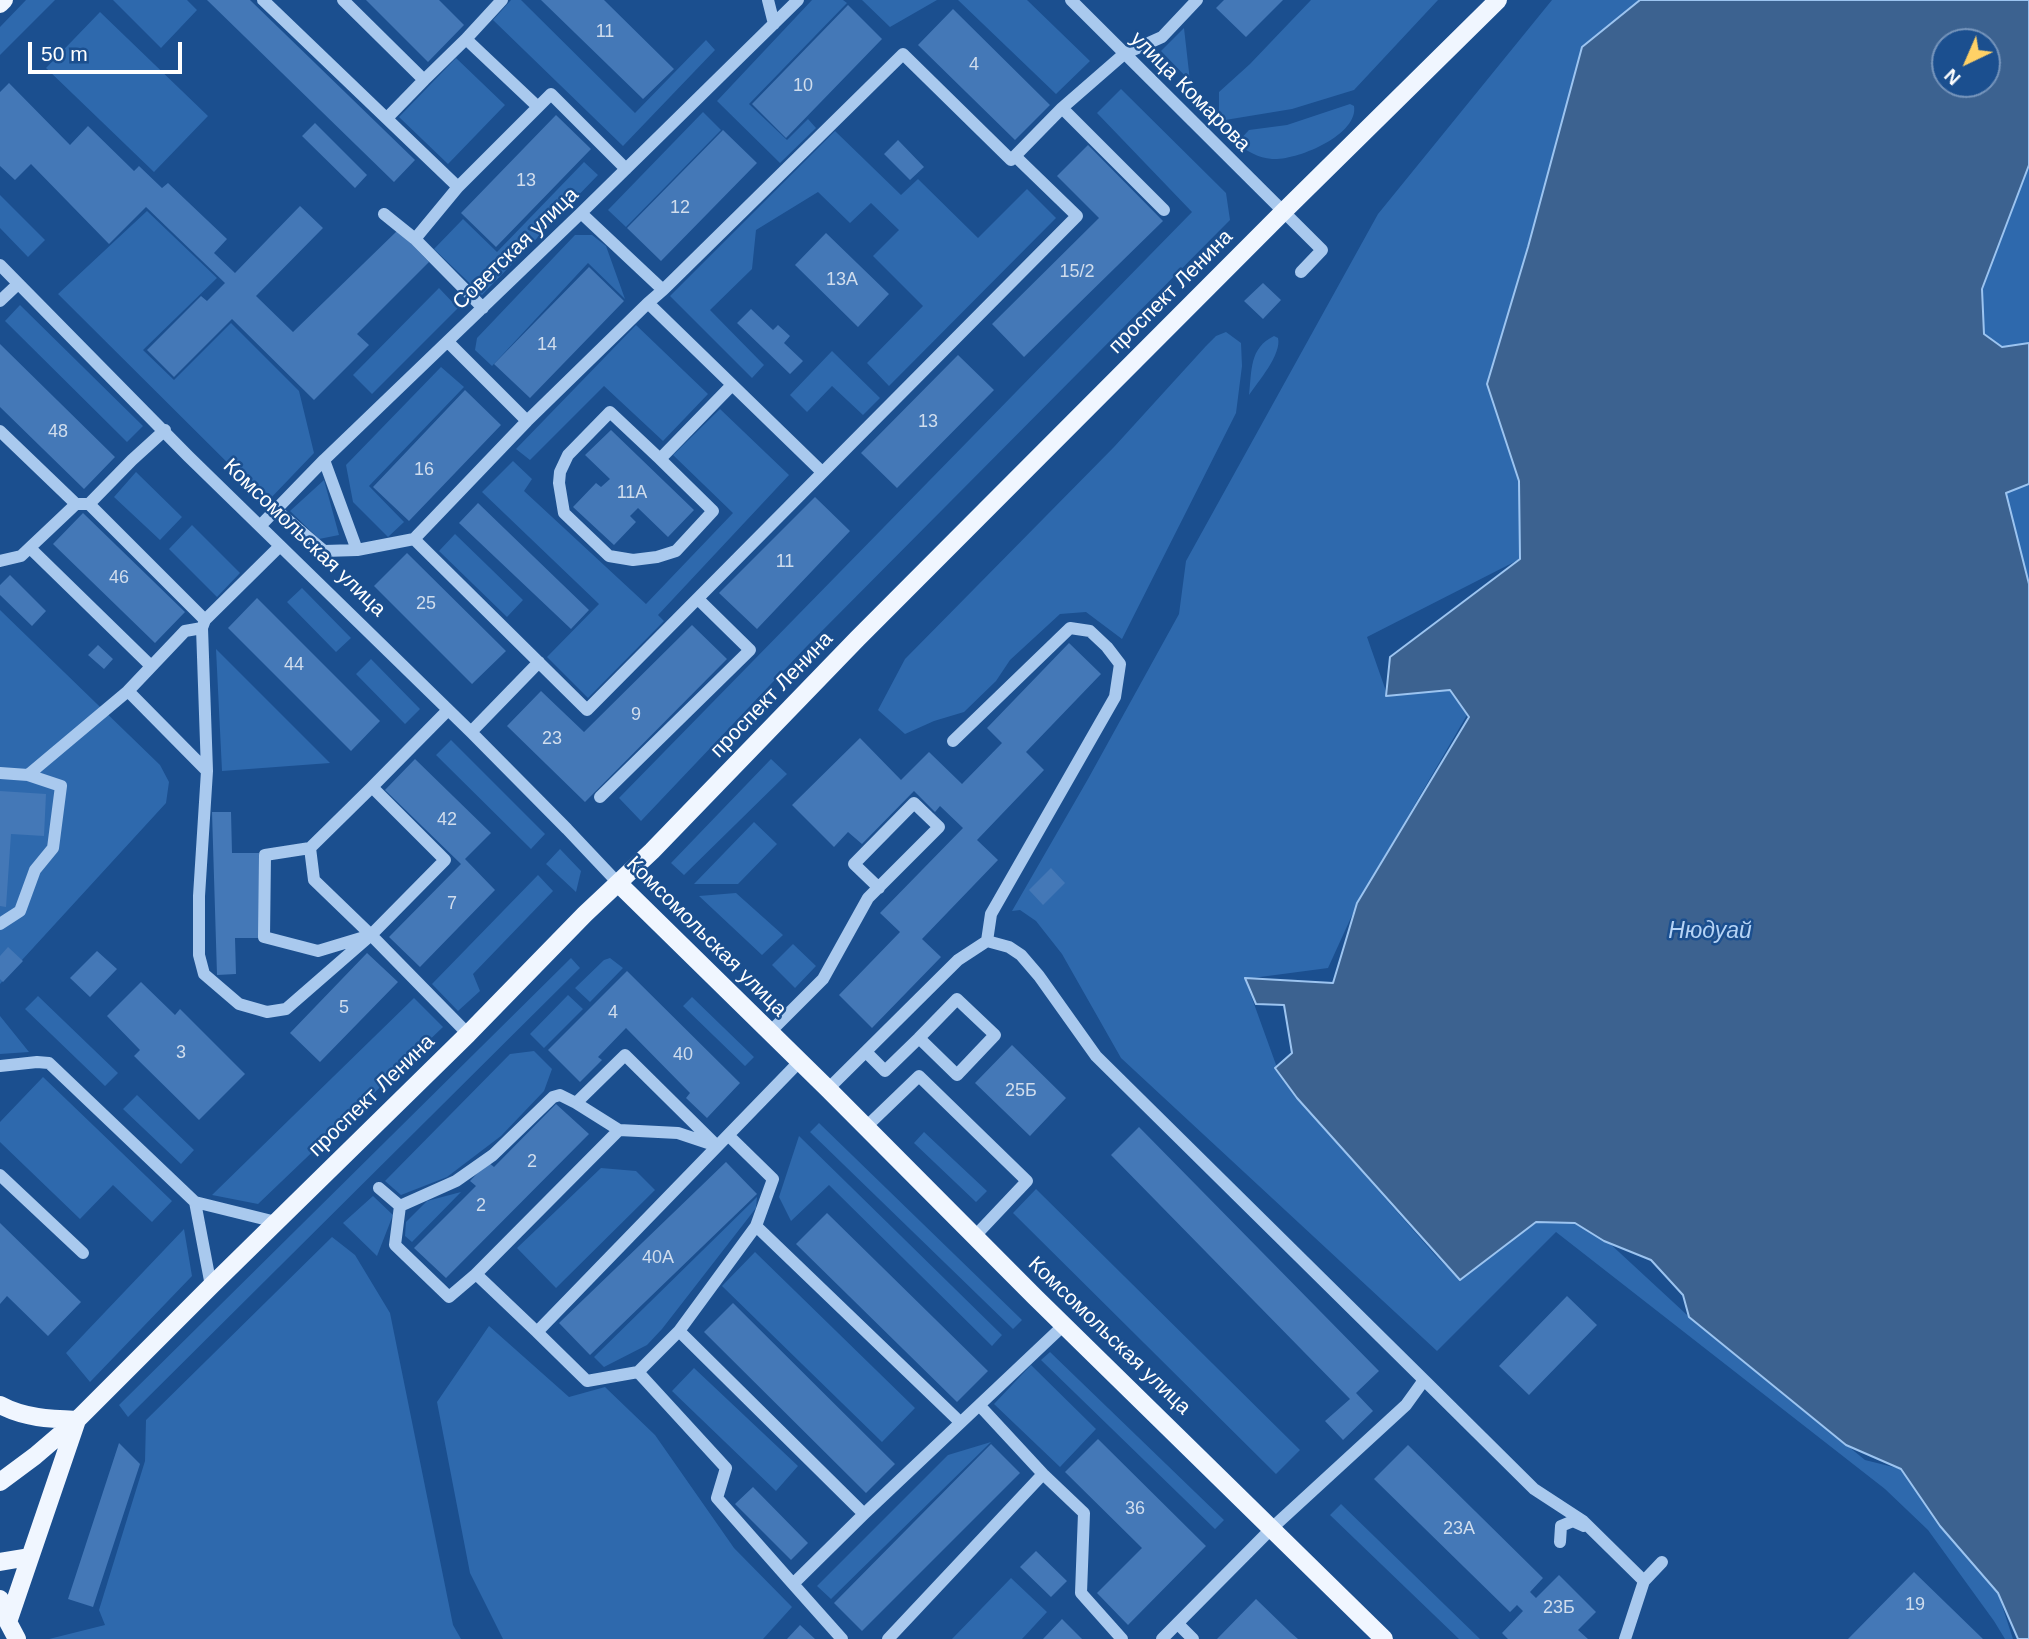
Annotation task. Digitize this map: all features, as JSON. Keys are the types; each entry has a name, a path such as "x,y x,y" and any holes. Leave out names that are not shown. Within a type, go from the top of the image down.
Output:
{"main road":[{"name":"проспект Ленина","path":"8,1622 78,1420 652,851 857,639 1498,0"},
{"name":"Комсомольская улица","path":"618,883 1384,1639"},
{"path":"0,1405 16,1413 53,1420 78,1420"},
{"path":"0,1482 78,1420"},
{"path":"0,1562 29,1557"},
{"path":"0,1599 17,1639"}],"street":[{"path":"343,0 424,79"},
{"path":"387,118 502,0"},
{"path":"768,0 774,24"},
{"name":"Советская улица","path":"260,526 324,460 483,309 798,0"},
{"name":"улица Комарова","path":"1071,0 1322,250 1301,272"},
{"path":"1010,161 1062,108 1124,54 1162,37 1197,0"},
{"path":"269,2 458,187"},
{"path":"466,38 538,107"},
{"path":"275,509 324,551 357,550 414,539 527,421 903,54 1010,161 1077,216 587,710 414,539"},
{"path":"415,239 458,187 551,94 626,169"},
{"path":"1062,108 1164,210"},
{"path":"581,213 663,290"},
{"path":"384,214 415,239 483,309"},
{"name":"Комсомольская улица","path":"0,265 280,546 471,732 618,883"},
{"path":"0,302 18,284"},
{"path":"648,303 822,472"},
{"path":"448,342 527,421"},
{"path":"660,459 732,385"},
{"path":"610,412 660,459 713,511 676,551 633,561 609,556 564,513 559,483 560,472 568,454 610,412"},
{"path":"0,561 21,556 76,504 89,504 165,430"},
{"path":"0,431 76,504"},
{"path":"324,460 357,550"},
{"path":"89,504 204,624 207,771 199,897 199,955 204,974 239,1004 267,1012 286,1009 371,935 445,860 372,787"},
{"path":"27,775 128,691 185,631 204,624 280,546"},
{"path":"30,548 152,666"},
{"path":"600,797 750,650 698,599"},
{"path":"828,1089 958,960 987,941 991,914 1115,697 1120,664 1090,631 1070,628 953,741"},
{"path":"471,732 539,662"},
{"path":"128,691 207,771"},
{"path":"371,935 318,951 264,937 265,855 310,848 448,710"},
{"path":"0,773 27,775 61,786 52,848 35,870 20,911 0,924"},
{"path":"770,1032 823,979 868,898 879,888 939,827 914,803 854,864 879,888"},
{"path":"310,848 314,880 468,1034"},
{"path":"987,941 1009,947 1021,955 1096,1056 1534,1489 1583,1521 1644,1581"},
{"path":"866,1052 885,1071 957,999 995,1035 957,1075 919,1038"},
{"path":"576,1103 625,1055 717,1146"},
{"path":"537,1332 800,1061"},
{"path":"0,1066 49,1063 195,1202 276,1222"},
{"path":"866,1127 919,1076 1027,1181 975,1236"},
{"path":"400,1206 456,1181 493,1155 553,1097 560,1095 619,1130 678,1133 717,1146"},
{"path":"400,1206 395,1245 449,1297 477,1274 619,1130"},
{"path":"477,1274 587,1381 638,1372 679,1331 756,1226 773,1179 729,1136"},
{"path":"0,1175 83,1253"},
{"path":"379,1188 400,1206"},
{"path":"195,1202 211,1286"},
{"path":"756,1226 960,1422"},
{"path":"793,1584 1065,1324"},
{"path":"679,1331 864,1514"},
{"path":"638,1372 726,1468 718,1498 842,1639"},
{"path":"1162,1639 1272,1528 1406,1405 1424,1380"},
{"path":"980,1406 1043,1474 1084,1513 1081,1594 1122,1639"},
{"path":"888,1639 1043,1474"},
{"path":"1560,1542 1561,1526 1567,1522 1573,1521 1592,1530"},
{"path":"1625,1639 1644,1581 1662,1562"},
{"path":"1178,1624 1193,1639"}],"shaded area":[{"path":"26,0 55,0 0,55 0,27"},
{"path":"113,0 187,0 197,10 161,48"},
{"path":"511,0 521,0 635,113 706,40 715,50 623,146 493,20"},
{"path":"812,0 843,0 847,3 749,104 787,140 808,119 816,128 780,163 717,101"},
{"path":"862,0 937,0 890,27"},
{"path":"958,0 1027,0 1090,61 1056,94"},
{"path":"1311,0 1438,0 1354,90 1292,109 1219,121 1219,92 1250,64"},
{"path":"1552,0 1640,0 1582,47 1528,247 1487,383 1519,481 1520,559 1367,637 1387,694 1449,690 1467,715 1359,900 1328,968 1245,979 1279,1073 1297,1098 1460,1280 1536,1222 1575,1223 1606,1240 1686,1314 1865,1460 1901,1469 1940,1526 1998,1593 2013,1639 2005,1639 1928,1530 1885,1489 1556,1232 1437,1351 1121,1058 1062,954 1036,921 1020,910 1012,911 1179,614 1186,561 1378,214"},
{"path":"100,12 208,116 154,172 46,68"},
{"path":"1184,28 1190,81 1161,51"},
{"path":"456,58 505,105 448,164 399,117"},
{"path":"1121,89 1226,193 1230,220 807,646 641,821 619,798 1192,212 1097,113"},
{"path":"1350,104 1354,106 1353,117 1347,127 1324,144 1296,156 1272,159 1258,156 1236,144 1249,130 1287,125"},
{"path":"703,112 721,130 626,227 608,210"},
{"path":"835,131 901,195 918,179 978,238 1027,189 1056,218 889,386 867,363 923,306 873,256 899,230 871,203 850,223 818,192 756,230 752,269 710,310 764,365 752,378 670,296"},
{"path":"584,162 598,175 482,295 434,249 463,219 497,252"},
{"path":"2029,165 2029,343 2002,347 1984,334 1982,289"},
{"path":"0,195 45,240 28,257 0,228"},
{"path":"147,211 217,278 143,350 174,380 231,323 299,391 314,453 267,502 58,294"},
{"path":"575,235 592,235 606,246 625,299 588,263 492,366 475,350 477,338"},
{"path":"439,288 458,308 372,394 353,375"},
{"path":"20,305 143,426 127,442 5,321"},
{"path":"636,325 708,394 663,441 604,386 530,460 516,449"},
{"path":"1226,332 1241,343 1242,366 1236,413 1122,639 1086,612 1060,614 1010,660 996,681 964,712 905,734 878,710 905,659 1114,447 1206,346 1216,336"},
{"path":"1274,336 1278,338 1276,352 1249,395 1253,361 1260,347"},
{"path":"832,351 880,398 863,415 832,386 807,412 790,395"},
{"path":"441,367 464,387 369,486 404,522 388,537 353,502 346,465"},
{"path":"720,409 789,475 658,615 664,621 588,698 547,657 599,604 482,492 513,461 532,479 524,491 646,604 733,513 673,455"},
{"path":"136,472 182,517 160,540 114,497"},
{"path":"324,480 339,535 319,539 290,511"},
{"path":"2029,484 2029,584 2006,493"},
{"path":"192,525 240,573 217,597 169,549"},
{"path":"455,534 523,600 507,617 439,551"},
{"path":"302,588 351,638 336,652 287,602"},
{"path":"0,610 160,765 169,782 166,803 0,984"},
{"path":"216,649 330,763 222,771"},
{"path":"371,659 420,709 405,724 356,674"},
{"path":"451,740 545,834 531,849 436,755"},
{"path":"771,759 787,774 684,875 671,863"},
{"path":"754,822 777,844 738,884 694,884"},
{"path":"560,849 581,871 576,892 546,864"},
{"path":"538,875 553,891 473,974 480,991 458,1011 432,984"},
{"path":"736,893 783,935 762,955 699,896"},
{"path":"793,944 816,966 795,988 772,965"},
{"path":"571,958 580,968 128,1417 119,1405"},
{"path":"610,958 623,968 590,1002 575,988 604,960"},
{"path":"568,995 583,1009 544,1048 530,1034"},
{"path":"38,996 118,1073 105,1086 25,1009"},
{"path":"692,997 754,1057 745,1066 683,1006"},
{"path":"414,998 443,1027 258,1204 212,1195"},
{"path":"0,1016 29,1052 0,1054"},
{"path":"534,1051 552,1069 544,1091 501,1136 447,1177 401,1195 385,1181 510,1054"},
{"path":"43,1077 172,1201 152,1222 113,1185 80,1219 0,1142 0,1122"},
{"path":"137,1095 194,1150 181,1164 123,1109"},
{"path":"819,1123 1022,1320 1013,1329 810,1132"},
{"path":"924,1132 987,1191 976,1202 914,1143"},
{"path":"799,1136 1002,1335 992,1346 829,1185 791,1221 779,1197"},
{"path":"601,1168 636,1171 655,1190 556,1288 517,1248"},
{"path":"1036,1189 1300,1450 1276,1474 1013,1213"},
{"path":"461,1192 412,1242 405,1236 406,1222 427,1201"},
{"path":"373,1196 393,1215 377,1256 343,1223"},
{"path":"757,1197 756,1208 662,1329 647,1345 604,1367 594,1357"},
{"path":"184,1229 192,1276 90,1382 66,1353"},
{"path":"332,1237 355,1255 390,1313 453,1625 461,1639 49,1639 105,1625 99,1610 145,1461 146,1420"},
{"path":"755,1252 915,1408 882,1442 722,1286"},
{"path":"489,1326 569,1397 605,1387 655,1435 734,1548 792,1607 763,1639 503,1639 470,1573 437,1402"},
{"path":"1050,1352 1224,1520 1215,1529 1041,1360"},
{"path":"1031,1365 1096,1429 1060,1467 994,1404"},
{"path":"694,1368 798,1466 776,1491 672,1391"},
{"path":"991,1442 831,1599 817,1586 948,1455"},
{"path":"1341,1504 1480,1639 1459,1639 1330,1515"},
{"path":"1011,1578 1047,1612 1022,1639 952,1639"}],"water":[{"name":"Нюдуай","path":"1640,0 2029,0 2029,165 1982,289 1984,334 2002,347 2029,343 2029,484 2006,493 2029,584 2029,1639 2018,1639 1998,1593 1940,1526 1901,1469 1846,1445 1689,1317 1683,1295 1651,1260 1604,1241 1575,1223 1536,1222 1460,1280 1297,1098 1275,1068 1292,1053 1284,1005 1256,1004 1245,978 1333,983 1357,903 1469,717 1450,690 1386,696 1390,657 1520,559 1519,481 1487,384 1528,247 1582,47"}],"building":[{"path":"207,0 250,0 415,160 394,182"},
{"path":"366,0 439,0 464,25 428,62"},
{"path":"541,0 604,0 674,69 643,99"},
{"path":"1224,0 1283,0 1246,37 1216,8"},
{"path":"848,5 882,39 786,138 752,104"},
{"path":"953,9 1050,105 1015,140 918,45"},
{"path":"9,83 70,145 88,126 134,171 139,166 162,188 168,183 227,239 214,253 235,273 300,206 323,228 256,296 293,332 398,230 429,262 357,334 369,345 314,400 232,319 174,377 147,350 201,296 207,301 225,283 146,207 109,244 31,164 15,180 0,166 0,92"},
{"path":"556,115 591,149 496,247 461,213"},
{"path":"315,123 367,175 355,188 302,136"},
{"path":"723,130 757,163 661,261 627,228"},
{"path":"898,140 924,167 910,180 884,154"},
{"path":"1088,145 1163,221 1024,357 992,324 1099,218 1057,176"},
{"path":"826,233 889,294 858,327 795,265"},
{"path":"589,267 624,301 530,398 494,364"},
{"path":"1263,283 1281,300 1263,319 1244,301"},
{"path":"751,309 773,330 778,325 790,336 784,343 803,361 790,374 737,323"},
{"path":"0,344 115,457 84,489 0,407"},
{"path":"958,355 994,390 897,488 861,453"},
{"path":"465,390 501,425 409,521 373,487"},
{"path":"611,430 694,510 668,537 638,508 630,516 636,522 614,545 573,507 596,483 601,487 610,479 585,455"},
{"path":"815,497 850,531 757,629 719,593"},
{"path":"478,503 589,610 571,629 459,523"},
{"path":"83,513 185,612 155,643 53,544"},
{"path":"407,553 506,651 472,684 374,586"},
{"path":"10,575 46,611 32,626 0,595 0,585"},
{"path":"257,598 380,721 351,751 228,628"},
{"path":"692,625 727,659 585,802 507,726 541,691 584,732"},
{"path":"1069,643 1101,674 1026,752 1044,770 977,840 998,860 922,939 941,957 872,1028 839,995 900,932 880,913 963,828 940,806 935,812 914,791 862,844 848,832 834,847 792,805 860,738 901,780 929,752 962,784 1002,743 987,728"},
{"path":"98,645 113,659 104,669 88,655"},
{"path":"415,759 491,833 465,859 495,890 420,967 389,937 461,864 385,790"},
{"path":"0,791 46,794 44,836 11,834 6,907 0,906"},
{"path":"212,812 231,812 232,853 259,853 260,938 235,938 236,974 217,975"},
{"path":"1051,868 1065,883 1043,905 1029,890"},
{"path":"8,947 23,961 3,982 0,979 0,956"},
{"path":"97,951 117,969 90,997 70,978"},
{"path":"367,953 398,982 320,1062 290,1033"},
{"path":"627,971 740,1083 707,1118 686,1098 690,1093 626,1028 598,1057 602,1060 580,1082 548,1050"},
{"path":"141,982 175,1015 180,1009 245,1074 199,1120 134,1056 140,1050 107,1016"},
{"path":"1012,1045 1066,1098 1030,1136 975,1083"},
{"path":"556,1104 589,1134 446,1278 414,1248 476,1186 470,1181 488,1162 494,1167"},
{"path":"1139,1127 1379,1371 1356,1393 1373,1411 1343,1440 1325,1421 1350,1399 1111,1155"},
{"path":"726,1162 757,1194 590,1355 559,1323"},
{"path":"827,1213 988,1371 957,1402 796,1244"},
{"path":"0,1223 81,1302 48,1336 7,1296 0,1304"},
{"path":"1567,1296 1597,1325 1529,1395 1499,1366"},
{"path":"733,1303 895,1464 866,1493 704,1332"},
{"path":"1098,1439 1206,1546 1128,1625 1097,1593 1142,1548 1065,1472"},
{"path":"119,1443 140,1464 93,1607 68,1599"},
{"path":"991,1444 1020,1473 862,1631 834,1603"},
{"path":"1408,1445 1543,1578 1530,1592 1536,1598 1559,1575 1596,1612 1578,1630 1588,1639 1508,1639 1502,1633 1523,1611 1517,1605 1510,1612 1374,1479"},
{"path":"753,1487 808,1543 791,1560 735,1504"},
{"path":"1036,1551 1067,1581 1051,1597 1020,1567"},
{"path":"1914,1572 1983,1639 1848,1639"},
{"path":"1256,1599 1290,1632 1298,1639 1217,1639"},
{"path":"1062,1619 1082,1639 1043,1639"},
{"path":"800,1625 815,1639 787,1639"}]}
